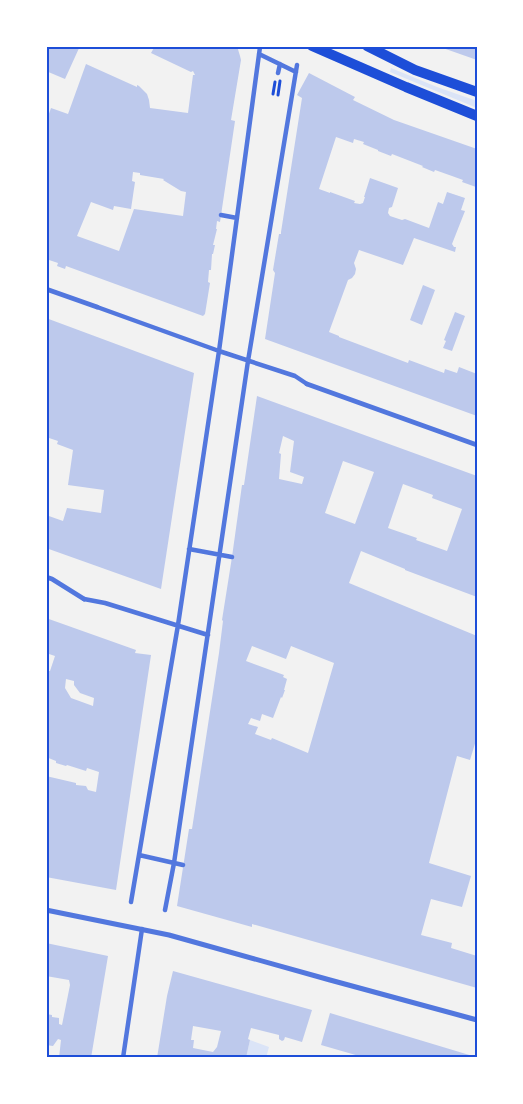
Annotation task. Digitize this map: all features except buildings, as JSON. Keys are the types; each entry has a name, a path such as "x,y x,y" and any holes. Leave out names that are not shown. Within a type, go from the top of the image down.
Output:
{"main road":[{"path":"312,46 477,116"},
{"path":"367,46 415,70 477,92"}],"street":[{"path":"131,902 178,625 219,351 260,47"},
{"path":"260,54 296,72"},
{"path":"278,75 280,64"},
{"path":"165,910 174,862 248,360 297,65"},
{"path":"221,215 237,218"},
{"path":"46,289 295,376 307,384 477,445"},
{"path":"189,549 232,557"},
{"path":"46,577 84,599 105,603 208,635"},
{"path":"139,855 183,864"},
{"path":"46,910 169,935 477,1020"},
{"path":"123,1058 142,929"}],"path":[{"path":"273,94 278,75"},
{"path":"278,75 278,95"}],"shaded area":[{"path":"391,68 477,101 477,108 390,72"},
{"path":"250,1040 269,1047 266,1058 246,1058"}]}
